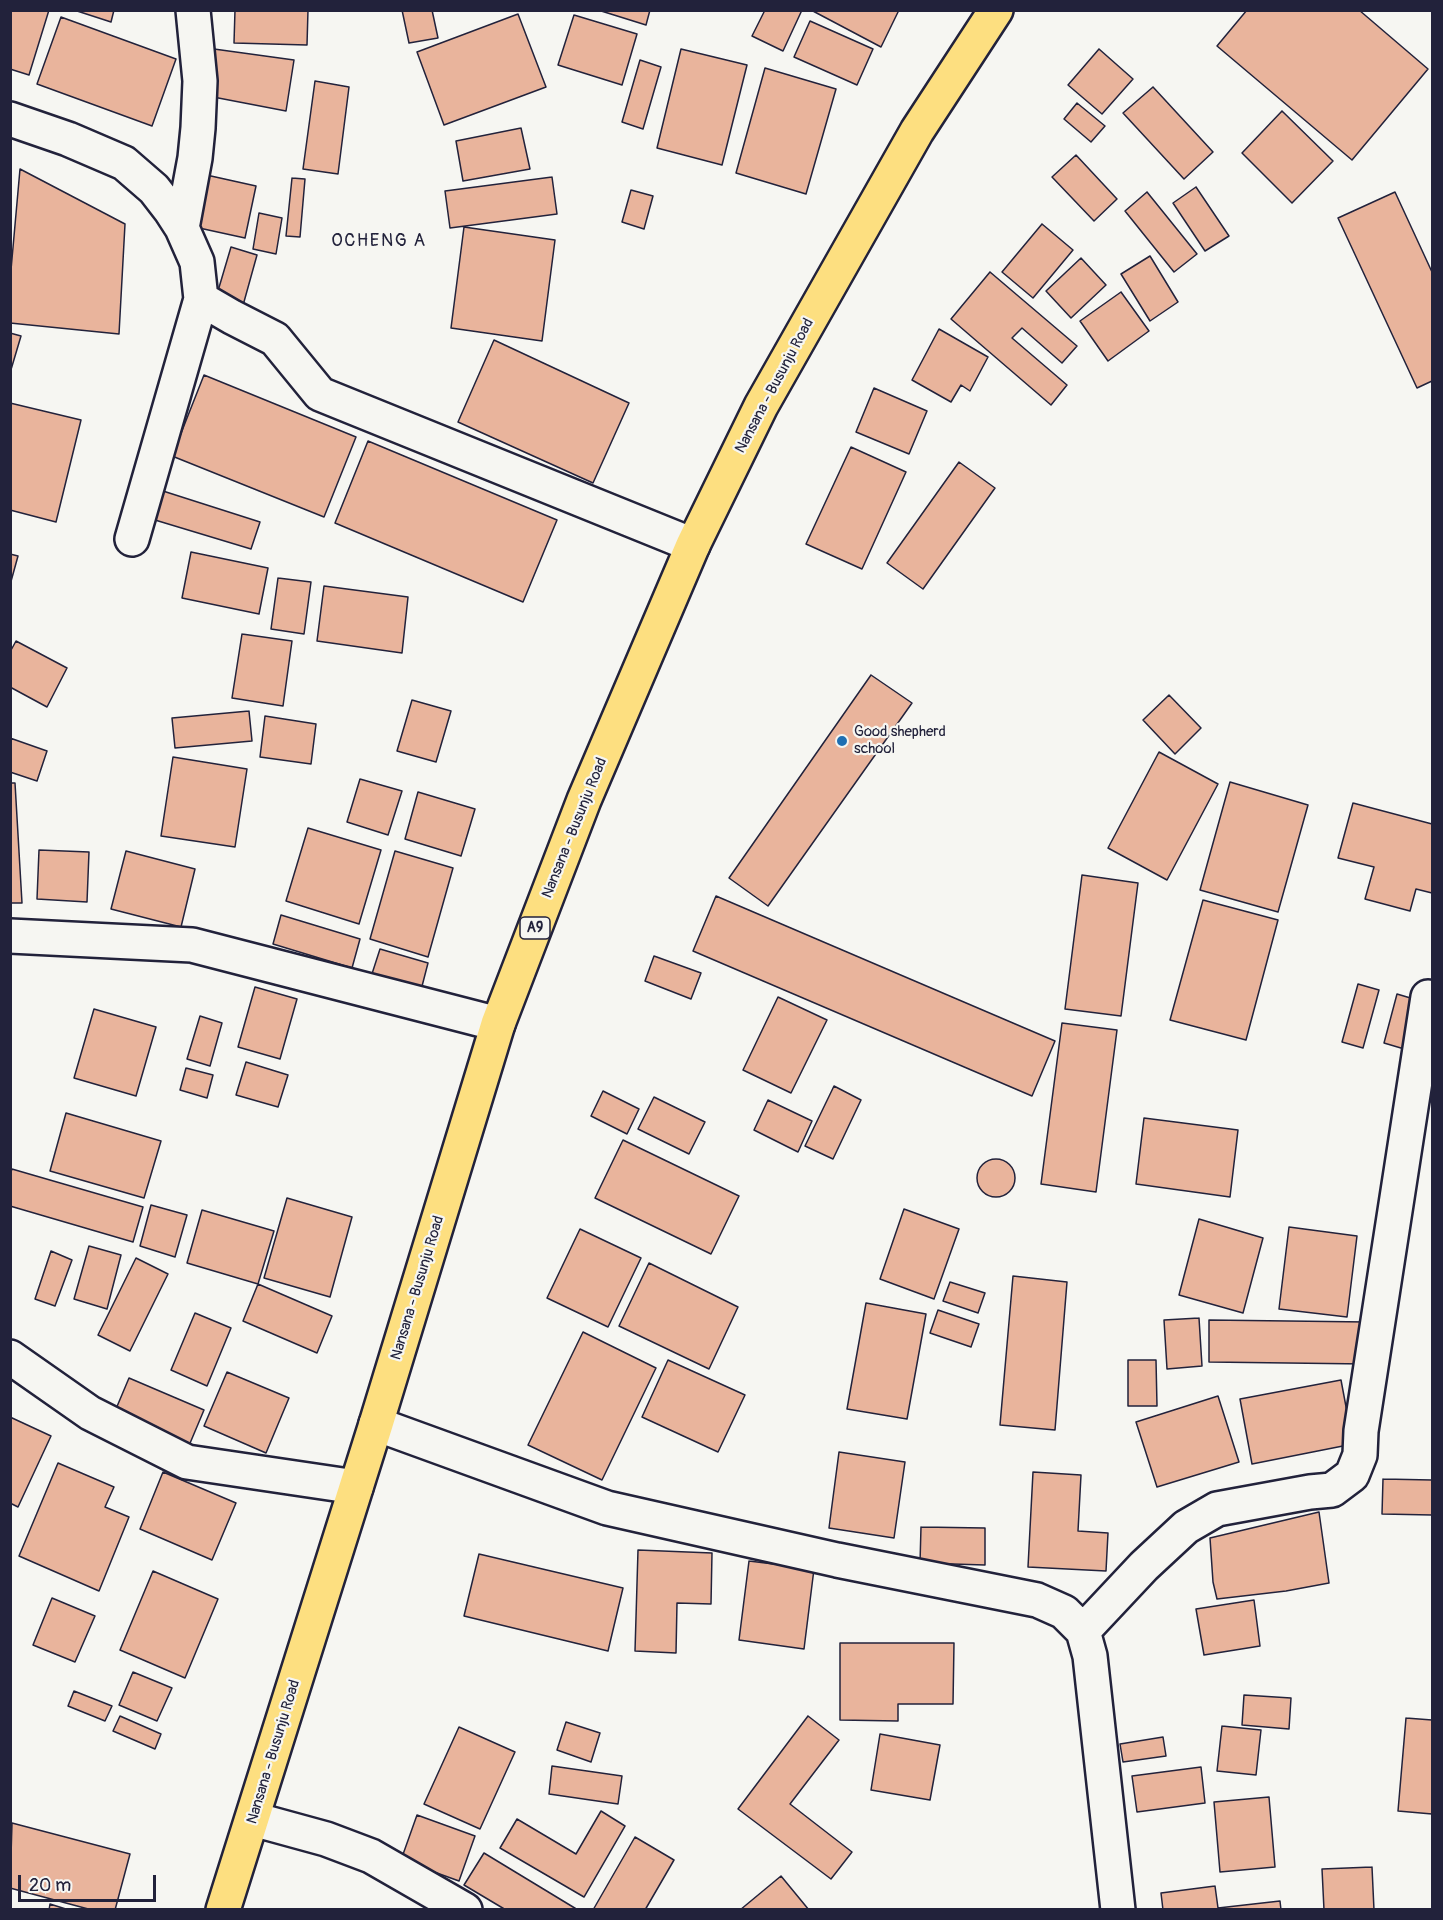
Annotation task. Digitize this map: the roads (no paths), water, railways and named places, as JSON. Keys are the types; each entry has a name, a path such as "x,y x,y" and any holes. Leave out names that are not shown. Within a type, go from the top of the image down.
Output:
{"main road":[{"name":"Nansana - Busunju Road","path":"224,1910 498,1024 584,800 693,545 761,406 917,131 996,10"}],"street":[{"path":"182,228 198,128 200,81 193,10"},
{"path":"10,119 68,139 124,163 154,189 171,211 182,228 197,262 201,299 132,539"},
{"path":"201,299 275,339 320,394 693,545"},
{"path":"10,936 192,945 498,1024"},
{"path":"1083,1631 1144,1566 1186,1527 1217,1509 1332,1490 1352,1475 1360,1455 1360,1431 1428,997"},
{"path":"10,1357 90,1413 187,1462 356,1487"},
{"path":"376,1424 608,1508 837,1560 1037,1600 1064,1612 1083,1631 1090,1656 1118,1910"},
{"path":"253,1819 326,1839 371,1856 465,1910"}],"place":[{"name":"Good shepherd school","path":"842,741"}],"district":[{"name":"OCHENG A","path":"379,241"}]}
